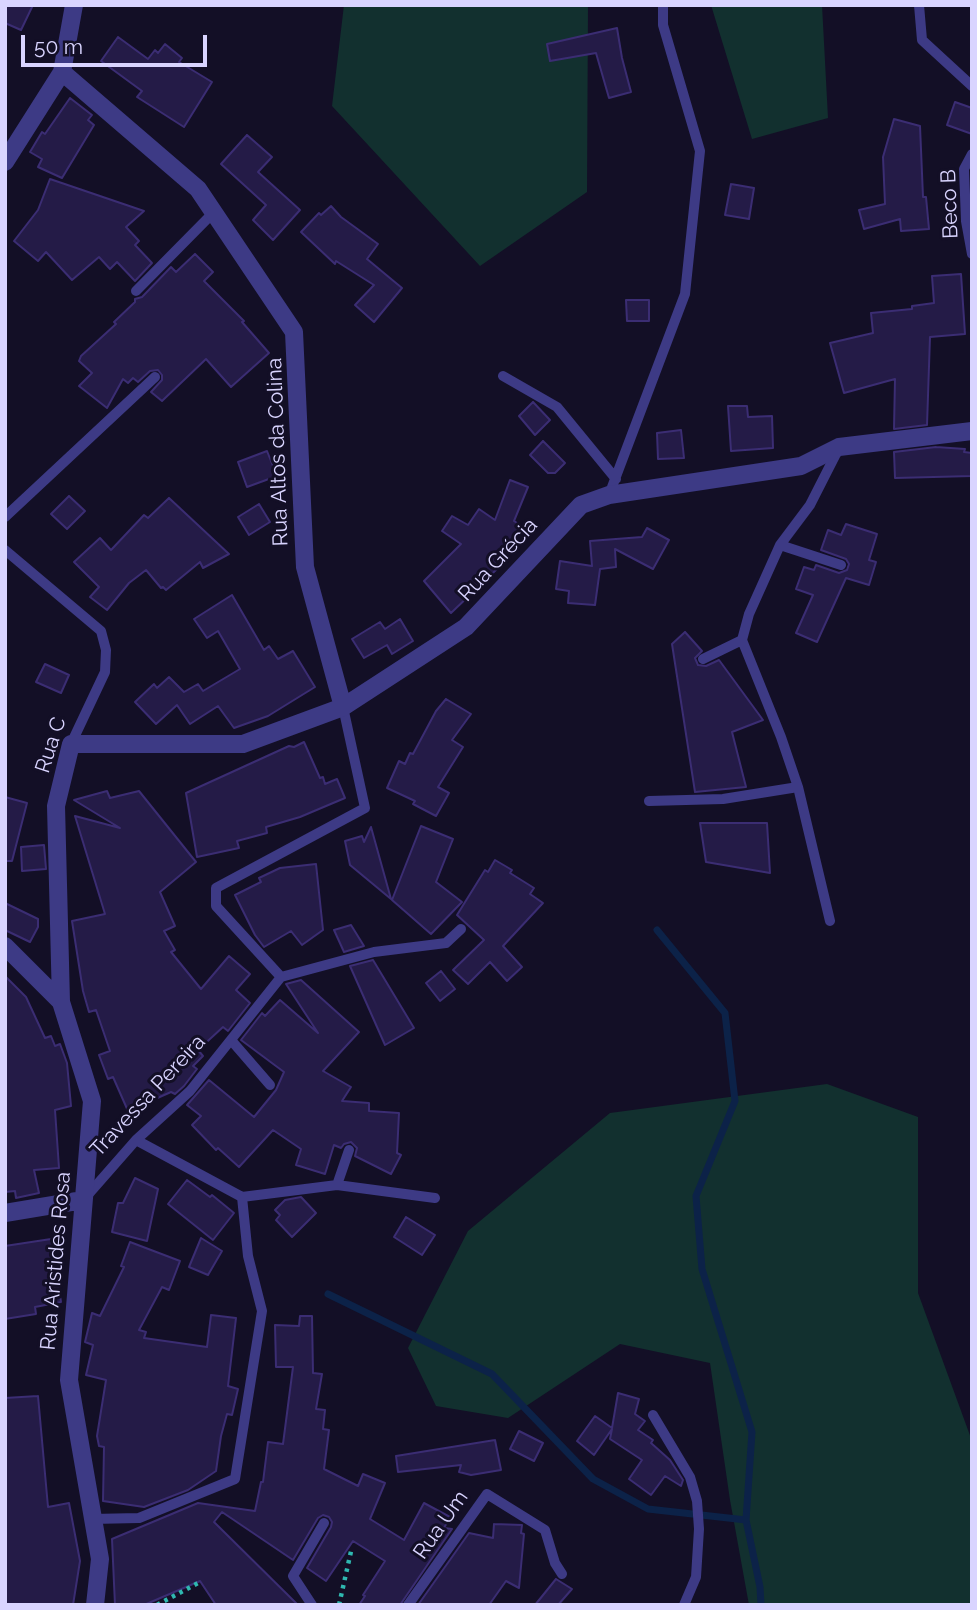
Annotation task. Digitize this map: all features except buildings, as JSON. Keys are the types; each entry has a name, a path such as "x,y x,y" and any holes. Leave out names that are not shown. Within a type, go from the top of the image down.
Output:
{"street":[{"path":"5,162 62,72 74,5"},
{"name":"Rua Altos da Colina","path":"62,72 198,190 296,334 305,566 343,706"},
{"name":"Rua Grécia","path":"71,744 243,744 343,706 466,627 581,505 613,487 801,466 839,447 972,431"},
{"name":"Rua C","path":"61,1002 56,806 71,744"},
{"name":"Rua Aristides Rosa","path":"5,946 61,1002 92,1101 69,1380 100,1559 95,1605"},
{"path":"5,1213 83,1200"}],"lane":[{"path":"613,487 685,294 700,151 663,25 663,5"},
{"path":"919,5 922,40 972,86"},
{"name":"Beco B","path":"972,154 964,169 966,221 972,254"},
{"path":"136,291 213,212"},
{"path":"503,376 557,407 613,487"},
{"path":"5,517 155,377"},
{"path":"830,921 798,787 742,640 749,614 779,545 810,505 839,447"},
{"path":"779,545 841,565"},
{"name":"Rua C","path":"5,550 101,631 106,650 105,672 71,744"},
{"path":"703,659 742,640"},
{"path":"343,706 365,808 216,888 216,906 281,977 374,952 446,943 461,929"},
{"path":"649,801 723,799 798,787"},
{"name":"Travessa Pereira","path":"83,1200 136,1140 190,1091 281,977"},
{"path":"231,1040 271,1085"},
{"path":"136,1140 242,1197 337,1185 435,1198"},
{"path":"337,1185 349,1150"},
{"path":"92,1519 139,1518 235,1479 262,1311 248,1256 242,1197"},
{"path":"653,1415 690,1477 697,1501 699,1529 696,1577 684,1605"},
{"name":"Rua Um","path":"408,1605 487,1494 545,1531 555,1563 562,1574"},
{"path":"312,1605 293,1576 324,1523"}],"path":[{"path":"339,1605 352,1547"},
{"path":"157,1605 198,1583"}],"green space":[{"path":"344,5 588,5 587,192 480,266 332,106"},
{"path":"711,5 822,5 828,118 752,139"},
{"path":"827,1084 918,1117 918,1293 972,1441 972,1605 749,1605 710,1363 620,1344 508,1418 436,1406 408,1348 468,1231 610,1113"}],"waterway":[{"path":"657,930 725,1013 735,1101 696,1196 702,1269 752,1432 746,1520 760,1587 761,1605"},
{"path":"328,1294 492,1374 593,1479 648,1509 746,1520"}]}
